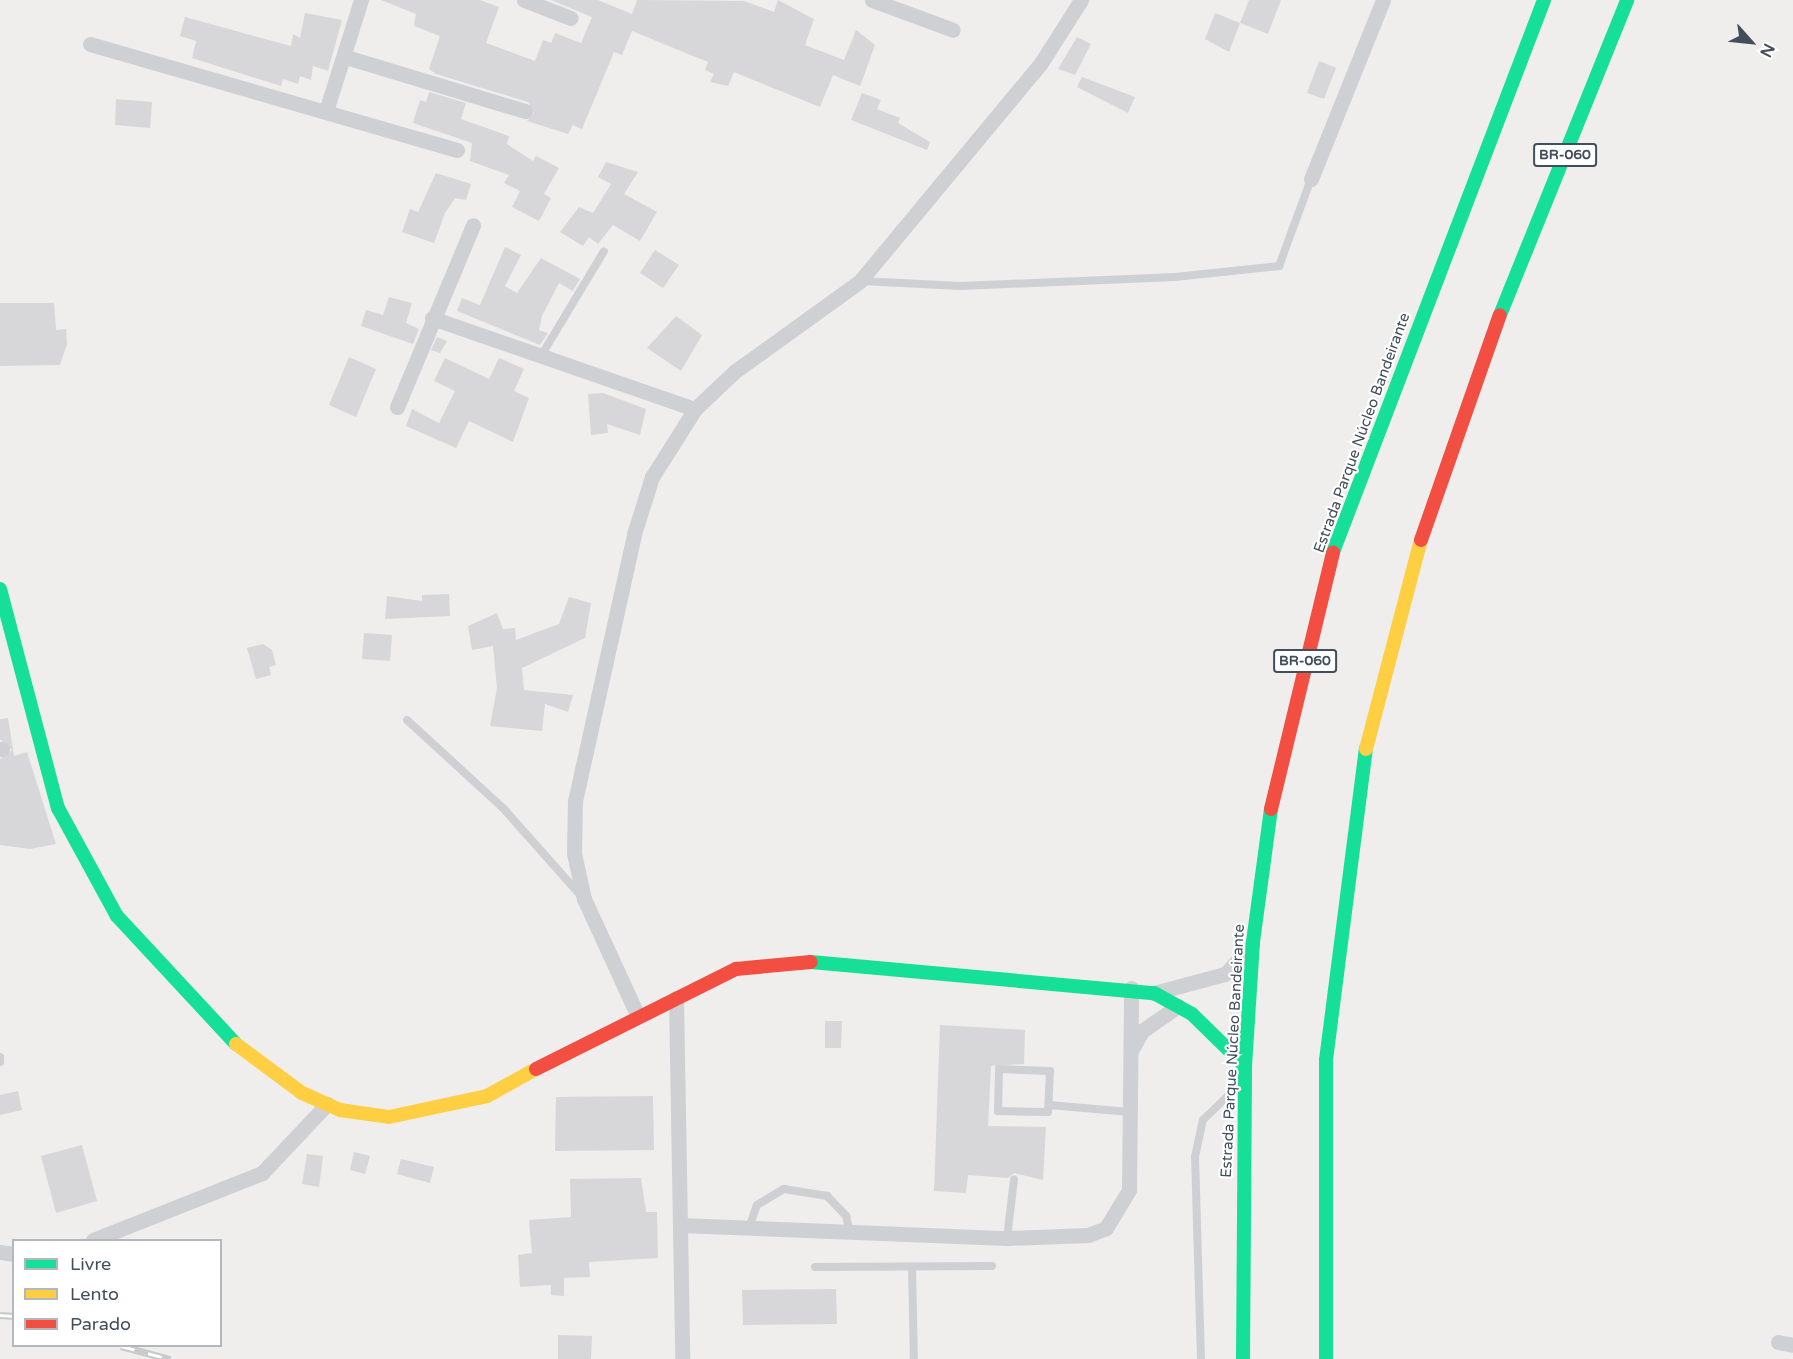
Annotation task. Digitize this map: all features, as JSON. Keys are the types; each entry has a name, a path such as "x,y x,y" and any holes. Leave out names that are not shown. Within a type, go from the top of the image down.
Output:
{"main road":[{"name":"Estrada Parque Núcleo Bandeirante","path":"1242,1359 1245,1066 1253,942 1276,771 1336,541 1544,0"},
{"name":"BR-060","path":"1326,1359 1326,1060 1359,777 1419,547 1502,310 1627,0"},
{"path":"0,589 58,808 117,916 225,1036 302,1093 327,1104 389,1117 487,1096 637,1014 736,969 786,962 842,962 1131,988 1154,993 1206,1025 1245,1066"}],"street":[{"path":"326,111 346,57 361,0"},
{"path":"524,0 571,18"},
{"path":"872,0 953,30"},
{"path":"1311,179 1383,0"},
{"path":"637,1014 584,899 574,853 575,801 634,534 652,477 695,409 766,346 860,281 1041,63 1074,4"},
{"path":"90,45 458,150"},
{"path":"346,57 525,111"},
{"path":"397,407 432,318 473,225"},
{"path":"432,318 695,409"},
{"path":"1154,993 1225,974 1253,942"},
{"path":"680,1225 1007,1238 1088,1235 1106,1228 1129,1190 1131,988"},
{"path":"676,998 682,1359"},
{"path":"1132,1049 1142,1031 1178,1006"},
{"path":"96,1239 262,1173 327,1104"}],"lane":[{"path":"860,281 961,286 1175,277 1279,266 1311,179"},
{"path":"541,356 604,251"},
{"path":"407,720 502,808 584,899"},
{"path":"999,1070 1050,1071 1049,1105 1048,1112 998,1111 999,1070"},
{"path":"1201,1359 1195,1157 1203,1120 1245,1080"},
{"path":"1049,1105 1130,1112"},
{"path":"1007,1238 1014,1179"},
{"path":"749,1228 757,1205 784,1190 827,1196 846,1216 850,1233"},
{"path":"815,1267 992,1266"},
{"path":"912,1267 914,1359"}],"building":[{"path":"381,0 480,0 499,7 486,43 535,61 543,40 551,43 555,33 581,43 592,17 551,0 598,0 632,14 637,0 744,1 774,12 778,0 814,19 805,45 844,60 856,30 875,45 860,86 833,75 820,107 734,72 728,86 710,82 714,74 705,70 708,62 632,31 622,55 614,52 582,129 573,125 568,134 527,121 534,113 528,102 436,74 429,69 440,36 414,26 416,14"},
{"path":"1249,0 1281,0 1268,34 1240,23"},
{"path":"305,13 342,20 328,71 313,66 311,80 300,76 298,84 283,79 281,86 192,58 196,41 180,36 185,17 291,46 293,34 300,38"},
{"path":"1215,13 1240,23 1229,52 1205,39"},
{"path":"1077,37 1091,44 1075,75 1058,69"},
{"path":"1319,61 1336,68 1324,99 1307,93"},
{"path":"1082,77 1135,97 1128,113 1077,87"},
{"path":"429,92 466,103 461,119 509,136 507,144 533,161 536,156 559,168 544,194 551,198 539,221 512,207 520,191 504,183 509,175 470,161 472,143 413,123 420,100 426,102"},
{"path":"862,93 881,100 877,109 900,118 898,123 930,142 927,150 851,120"},
{"path":"116,99 152,102 150,128 115,125"},
{"path":"606,162 638,172 624,194 657,212 640,241 613,225 598,244 589,237 583,246 560,232 579,207 593,213 611,184 598,177"},
{"path":"436,173 471,184 466,200 455,198 445,213 434,243 402,232 410,209 418,212"},
{"path":"505,247 521,255 505,286 517,293 541,258 580,279 573,291 559,283 542,316 539,330 548,333 540,345 457,311 462,298 480,305"},
{"path":"655,250 679,265 663,288 640,273"},
{"path":"389,297 412,303 406,323 419,329 413,344 361,326 366,310 383,315"},
{"path":"0,303 54,303 56,330 66,329 67,344 60,365 0,366"},
{"path":"676,316 702,335 681,371 647,348"},
{"path":"437,337 447,341 440,353 431,350"},
{"path":"349,357 376,369 356,417 329,405"},
{"path":"445,358 489,379 499,358 524,369 514,391 529,398 513,442 469,421 456,448 406,426 412,409 439,423 455,391 434,381"},
{"path":"603,393 646,409 640,435 607,424 608,433 591,435 588,394"},
{"path":"449,594 450,616 385,619 387,596 422,601 422,595"},
{"path":"569,597 591,603 585,638 522,668 524,690 573,695 568,712 545,704 542,731 490,726 497,688 493,646 472,650 468,626 497,613 503,629 515,628 516,640 559,624"},
{"path":"364,633 392,635 390,661 362,659"},
{"path":"263,644 272,650 276,665 269,667 271,675 256,679 247,648"},
{"path":"8,718 14,756 27,752 56,844 30,849 0,845 0,759 12,750 0,739 0,719"},
{"path":"825,1021 842,1021 841,1048 825,1048"},
{"path":"940,1025 1025,1030 1024,1064 991,1066 988,1126 1046,1127 1043,1180 1014,1173 1008,1178 968,1175 966,1193 934,1191"},
{"path":"18,1091 22,1110 0,1115 0,1095"},
{"path":"653,1096 654,1150 555,1151 556,1097"},
{"path":"82,1145 97,1201 56,1213 41,1156"},
{"path":"354,1152 370,1156 365,1174 350,1170"},
{"path":"307,1154 323,1156 319,1187 302,1184"},
{"path":"401,1159 434,1167 430,1183 397,1174"},
{"path":"641,1178 646,1212 657,1212 658,1258 589,1262 590,1277 564,1278 564,1296 551,1295 551,1285 520,1287 518,1255 532,1253 529,1220 571,1217 570,1179"},
{"path":"836,1289 837,1324 743,1325 742,1290"},
{"path":"558,1335 592,1336 591,1359 558,1359"}],"railway":[{"path":"0,1315 12,1316"},
{"path":"125,1347 170,1359"}],"traffic: fast":[{"path":"1333,552 1544,0"},
{"path":"1500,315 1627,0"},
{"path":"0,589 58,808 117,916 236,1044"},
{"path":"1326,1359 1326,1060 1366,749"},
{"path":"1243,1359 1245,1066 1253,942 1271,809"},
{"path":"811,962 1154,993 1192,1014 1245,1066"}],"traffic: slow":[{"path":"1366,749 1421,540"},
{"path":"236,1044 302,1093 340,1110 389,1117 487,1096 536,1069"}],"traffic: jam":[{"path":"1421,540 1500,315"},
{"path":"1271,809 1333,552"},
{"path":"536,1069 736,969 811,962"}]}
